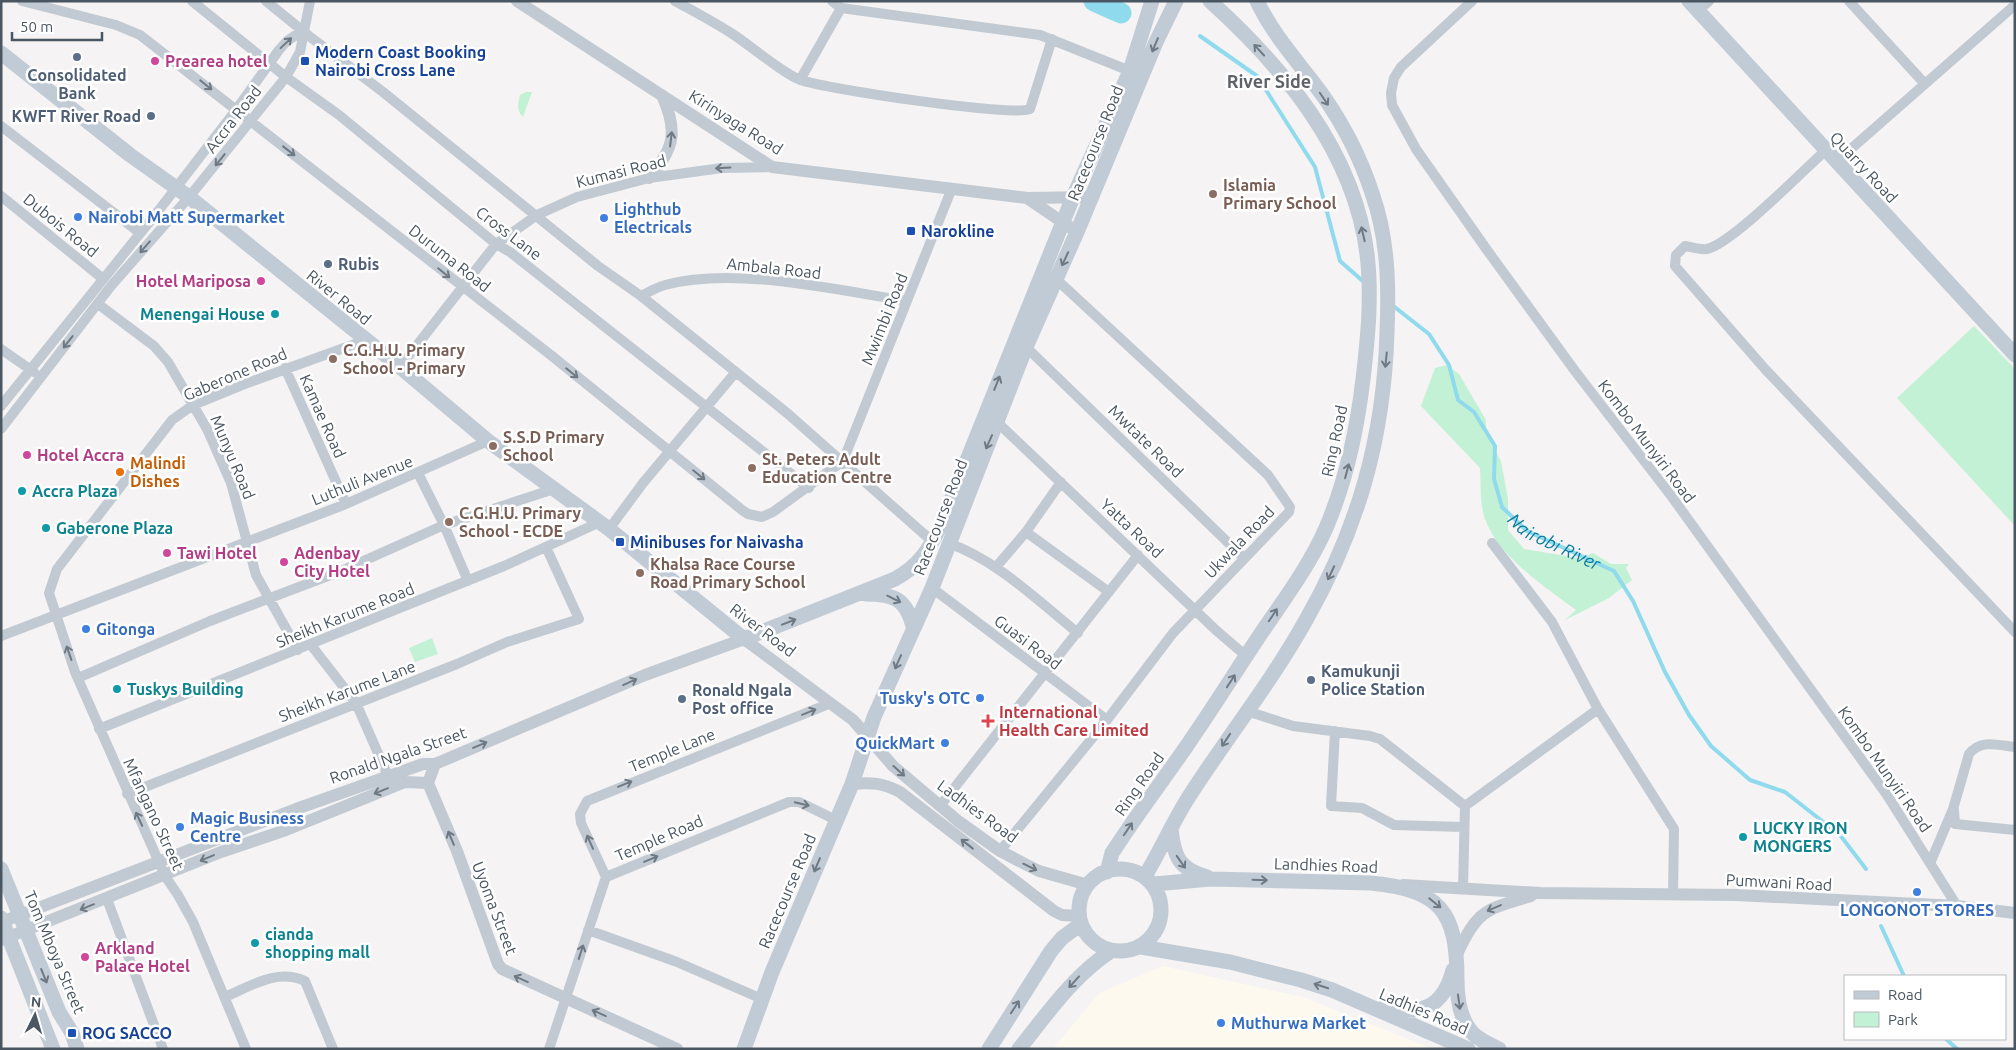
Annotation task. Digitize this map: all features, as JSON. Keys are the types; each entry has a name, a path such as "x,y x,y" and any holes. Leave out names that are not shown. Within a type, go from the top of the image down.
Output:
{"main road":[{"name":"Racecourse Road","path":"911,570 924,557 932,542 1073,197 1130,71 1152,1"},
{"name":"Racecourse Road","path":"746,1044 762,999 852,784 867,735 913,626 932,588 1026,347 1092,197 1156,42 1176,1"},
{"name":"Ring Road","path":"1107,872 1112,853 1186,748 1307,565 1326,528 1347,474 1358,418 1365,363 1369,289 1364,235 1339,160 1312,115 1292,89 1242,32 1210,1"},
{"path":"1150,880 1171,829 1188,798 1305,622 1331,574 1351,528 1370,470 1387,355 1388,293 1385,243 1373,194 1352,144 1325,98 1271,26 1257,1"},
{"name":"Quarry Road","path":"1699,4 1824,151 2015,355"},
{"name":"River Road","path":"1,53 130,155 189,197 400,367 488,441 604,526 744,640"},
{"name":"Ronald Ngala Street","path":"744,640 860,594 911,570"},
{"name":"Ronald Ngala Street","path":"860,594 883,594 893,597 902,603 909,612 913,626"},
{"path":"1171,829 1175,853 1181,863 1187,870 1211,879"},
{"name":"Tom Mboya Street","path":"1,869 59,1012 72,1033 77,1049"},
{"path":"1120,870 1150,880 1160,898 1162,912 1159,926 1152,938 1141,947 1128,951 1111,951 1098,946 1088,936 1080,920 1082,895 1096,877 1107,872 1120,870"},
{"name":"Landhies Road","path":"1150,880 1211,879 1386,885 1434,900 1446,912 1452,927 1457,954 1457,985 1462,1016 1470,1032 1499,1049"},
{"path":"2,920 5,938 53,1049"},
{"path":"989,1049 1051,951 1080,920"},
{"path":"1141,947 1269,970 1332,990 1366,1006"},
{"path":"1019,1049 1077,978 1111,951"},
{"name":"Landhies Road","path":"1366,1006 1397,1011 1420,1010 1433,1005 1446,990 1457,954"},
{"name":"Ladhies Road","path":"1366,1006 1468,1049"},
{"path":"734,1049 746,1044"}],"street":[{"name":"Duruma Road","path":"22,1 116,25 140,35 462,287 742,510 754,516 762,517 773,512 809,488 843,461"},
{"name":"Cross Lane","path":"192,1 286,77 339,115 496,244 510,252 705,408 809,488"},
{"path":"266,1 302,31 383,92 598,266 641,296 787,413 932,542"},
{"path":"302,31 310,1"},
{"name":"Kirinyaga Road","path":"518,1 772,167 1027,198 1092,197"},
{"path":"675,1 732,34 800,80 898,97 1000,110 1026,111 1030,109 1052,39"},
{"path":"832,1 841,8 1027,33 1052,39 1130,71"},
{"name":"Kombo Munyiri Road","path":"1472,1 1401,67 1394,78 1391,93 1392,105 1416,149 1487,250 1701,537 1887,794 1931,861 1957,906"},
{"path":"1849,1 1925,84"},
{"path":"1836,162 2015,5"},
{"path":"800,80 841,8"},
{"name":"Accra Road","path":"1,406 28,369 176,187 236,110 269,63 287,41 302,31"},
{"name":"Accra Road","path":"2,427 98,304 189,197 286,77 300,52 302,31"},
{"path":"648,178 660,165 670,148 672,121 662,95"},
{"path":"1,126 140,233"},
{"path":"1824,151 1743,225 1719,244 1701,250 1685,246 1676,255 1676,266 1765,369 2015,632"},
{"name":"Kumasi Road","path":"400,367 496,244 537,216 577,196 648,178 722,168 772,167"},
{"name":"Mwimbi Road","path":"843,461 952,188"},
{"name":"Dubois Road","path":"1,196 102,278"},
{"path":"1027,198 1077,232"},
{"name":"Ambala Road","path":"641,296 663,285 717,277 794,284 907,301"},
{"name":"Ukwala Road","path":"1000,851 1195,609 1289,512 1288,502 1268,475 1056,279"},
{"name":"Munyu Road","path":"98,304 154,346 168,362 194,405 231,483 256,575 298,650"},
{"name":"Gaberone Road","path":"56,616 49,593 57,569 152,443 172,420 194,405 285,368 366,340"},
{"name":"Mwtate Road","path":"1026,347 1244,558"},
{"path":"1,348 41,377"},
{"name":"Kamae Road","path":"285,368 346,504"},
{"name":"Sheikh Karume Road","path":"99,728 311,645 546,547 604,526 670,452 735,373"},
{"name":"Yatta Road","path":"997,422 1246,656"},
{"name":"Luthuli Avenue","path":"246,541 346,504 488,441"},
{"path":"418,473 444,525 468,581"},
{"path":"996,568 1026,532 1061,482"},
{"path":"78,678 268,598 341,571 444,525 554,489"},
{"path":"1026,532 1109,592"},
{"path":"1,636 246,541"},
{"path":"948,543 961,547 996,568 1078,633"},
{"path":"1492,543 1552,622 1598,709 1674,829 1673,895"},
{"name":"Sheikh Karume Lane","path":"127,794 507,642 579,619 546,547"},
{"path":"940,806 1138,555"},
{"name":"Guasi Road","path":"932,588 1107,720"},
{"name":"Mfangano Street","path":"56,616 78,678 127,794 165,876 193,922 246,1049"},
{"name":"River Road","path":"744,640 831,703 867,735"},
{"name":"Ronald Ngala Street","path":"2,920 159,864 388,776 423,764 435,764 645,675 744,640"},
{"path":"311,645 356,703 388,776"},
{"name":"Temple Lane","path":"606,877 581,823 582,806 587,801 831,703"},
{"path":"1465,806 1598,709"},
{"path":"1247,711 1293,726 1380,739 1465,806"},
{"path":"1335,731 1331,806 1362,808 1394,825 1464,827"},
{"name":"Ladhies Road","path":"867,735 893,766 940,806 1000,851 1038,871 1088,885"},
{"path":"1931,861 1954,809 1969,754 1975,747 1983,743 2015,747"},
{"path":"428,783 435,764"},
{"name":"Ronald Ngala Street","path":"5,938 165,876 221,852 286,830 405,782 428,783"},
{"name":"Ladhies Road","path":"852,784 870,782 885,785 900,792 1054,911 1080,920"},
{"name":"Uyoma Street","path":"428,783 457,851 498,964 506,972 677,1049"},
{"name":"Temple Road","path":"549,1049 606,877 788,802 799,802 836,820"},
{"path":"1463,888 1465,806"},
{"path":"1954,809 1955,824 2015,830"},
{"name":"Pumwani Road","path":"1386,885 1540,893 1736,895 1957,906 2015,913"},
{"path":"1457,954 1474,922 1489,909 1540,893"},
{"path":"107,899 162,1049"},
{"path":"588,930 677,962 762,999"},
{"path":"224,997 273,976 292,975 305,980 333,1049"}],"shaded area":[{"name":"Muthurwa Market","path":"1163,966 1303,997 1433,1049 1053,1049 1099,993"}],"green space":[{"path":"532,92 523,117 519,112 518,104 520,95"},
{"path":"1974,326 2015,369 2015,526 1897,398"},
{"path":"1447,365 1459,374 1486,420 1486,434 1501,461 1508,499 1508,530 1524,549 1578,558 1593,553 1611,564 1629,564 1626,568 1632,580 1609,598 1565,620 1576,610 1519,566 1495,538 1487,523 1482,507 1480,468 1421,406 1435,368"},
{"path":"432,638 438,654 415,662 409,648"}],"waterway":[{"name":"Nairobi River","path":"1094,1 1121,13"},
{"name":"Nairobi River","path":"1200,36 1257,76 1315,167 1340,261 1365,283"},
{"name":"Nairobi River","path":"1392,305 1429,334 1449,365 1458,400 1474,412 1495,446 1494,479 1502,507 1527,531 1614,571 1633,601 1665,672 1689,715 1711,746 1750,780 1785,792 1840,835 1866,869"},
{"name":"Nairobi River","path":"1881,926 1904,975"},
{"name":"Nairobi River","path":"1947,1040 1957,1049"}],"place":[{"name":"Consolidated Bank","path":"77,57"},
{"name":"Prearea hotel","path":"155,61"},
{"name":"Modern Coast Booking Nairobi Cross Lane","path":"305,61"},
{"name":"KWFT River Road","path":"151,116"},
{"name":"Islamia Primary School","path":"1213,194"},
{"name":"Nairobi Matt Supermarket","path":"78,217"},
{"name":"Lighthub Electricals","path":"604,218"},
{"name":"Narokline","path":"911,231"},
{"name":"Rubis","path":"328,264"},
{"name":"Hotel Mariposa","path":"261,281"},
{"name":"Menengai House","path":"275,314"},
{"name":"C.G.H.U. Primary School - Primary","path":"333,359"},
{"name":"S.S.D Primary School","path":"493,446"},
{"name":"Hotel Accra","path":"27,455"},
{"name":"St. Peters Adult Education Centre","path":"752,468"},
{"name":"Malindi Dishes","path":"120,472"},
{"name":"Accra Plaza","path":"22,491"},
{"name":"C.G.H.U. Primary School - ECDE","path":"449,522"},
{"name":"Gaberone Plaza","path":"46,528"},
{"name":"Minibuses for Naivasha","path":"620,542"},
{"name":"Tawi Hotel","path":"167,553"},
{"name":"Adenbay City Hotel","path":"284,562"},
{"name":"Khalsa Race Course Road Primary School","path":"640,573"},
{"name":"Gitonga","path":"86,629"},
{"name":"Kamukunji Police Station","path":"1311,680"},
{"name":"Tuskys Building","path":"117,689"},
{"name":"Tusky's OTC","path":"980,698"},
{"name":"Ronald Ngala Post office","path":"682,699"},
{"name":"International Health Care Limited","path":"988,721"},
{"name":"QuickMart","path":"945,743"},
{"name":"Magic Business Centre","path":"180,827"},
{"name":"LUCKY IRON MONGERS","path":"1743,837"},
{"name":"LONGONOT STORES","path":"1917,892"},
{"name":"cianda shopping mall","path":"255,943"},
{"name":"Arkland Palace Hotel","path":"85,957"},
{"name":"Muthurwa Market","path":"1221,1023"},
{"name":"ROG SACCO","path":"72,1033"}],"district":[{"name":"River Side","path":"1269,81"}]}
